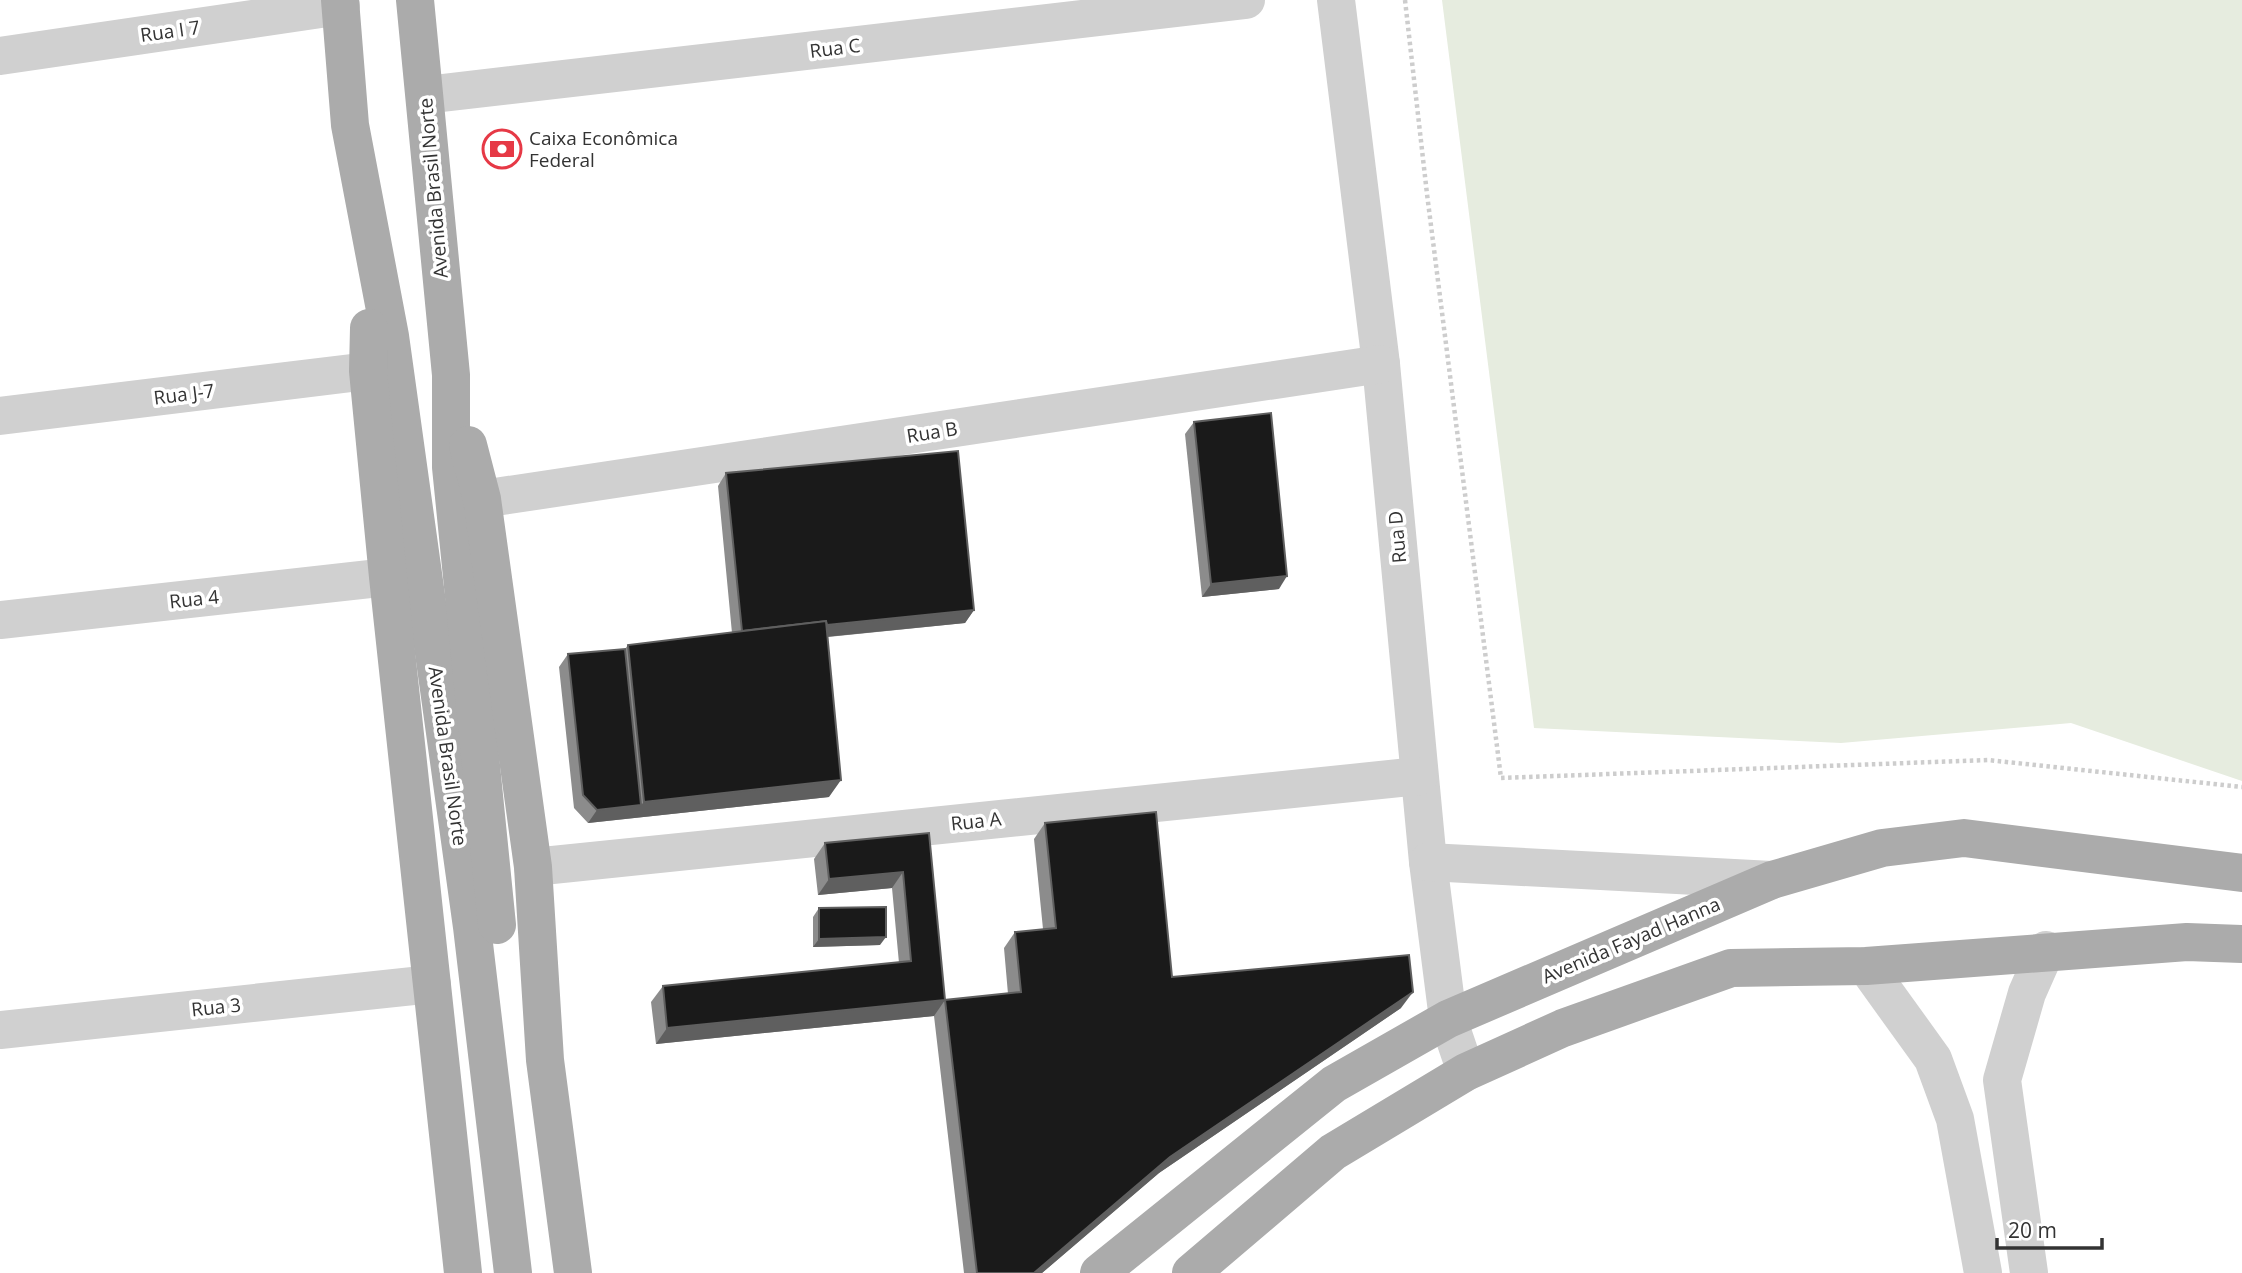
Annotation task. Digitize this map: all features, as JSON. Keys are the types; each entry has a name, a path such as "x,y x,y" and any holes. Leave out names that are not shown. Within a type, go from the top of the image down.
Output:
{"main road":[{"name":"Avenida Brasil Norte","path":"415,0 451,375 451,467 494,903 539,1273"},
{"name":"Avenida Brasil Norte","path":"340,3 350,125 390,337 472,927 513,1273"},
{"name":"Avenida Brasil Norte","path":"370,242 368,371 463,1273"},
{"name":"Avenida Brasil Norte","path":"451,375 482,499 533,867 545,1060 573,1273"},
{"name":"Avenida Fayad Hanna","path":"1100,1273 1334,1084 1448,1019 1772,880 1882,848 1964,838 2242,873"},
{"path":"1191,1273 1333,1152 1466,1072 1563,1028 1731,968 1866,966 2046,950 2187,942 2242,944"}],"street":[{"name":"Rua C","path":"425,95 1246,0"},
{"name":"Rua D","path":"1336,0 1381,364 1428,862 1448,1019 1466,1072"},
{"name":"Rua I 7","path":"0,56 340,3"},
{"name":"Rua B","path":"482,499 1381,364"},
{"name":"Rua J-7","path":"0,416 368,371"},
{"name":"Rua 4","path":"0,620 388,577"},
{"name":"Rua A","path":"533,867 1419,776"},
{"path":"1428,862 1772,880"},
{"path":"2029,1273 2002,1080 2027,993 2046,950"},
{"path":"1866,966 1933,1059 1955,1119 1983,1273"},
{"name":"Rua 3","path":"0,1030 432,984"}],"path":[{"path":"1405,0 1501,778 1988,760 2242,786"}],"shaded area":[{"path":"1442,0 2242,0 2242,781 2071,723 1841,743 1534,728"}],"building":[{"path":"1271,413 1287,576 1211,584 1194,422"},
{"path":"958,451 974,610 827,625 826,621 742,631 726,473"},
{"path":"826,621 841,780 644,802 628,645"},
{"path":"625,649 641,805 597,810 583,795 568,654"},
{"path":"1156,812 1172,977 1409,955 1413,992 1170,1157 1034,1273 977,1273 945,1000 1021,992 1015,932 1056,928 1045,823"},
{"path":"929,833 945,1000 667,1028 663,986 911,961 903,872 829,879 825,843"},
{"path":"886,907 886,937 819,939 819,908"}],"place":[{"name":"Caixa Econômica Federal","path":"502,149"}]}
